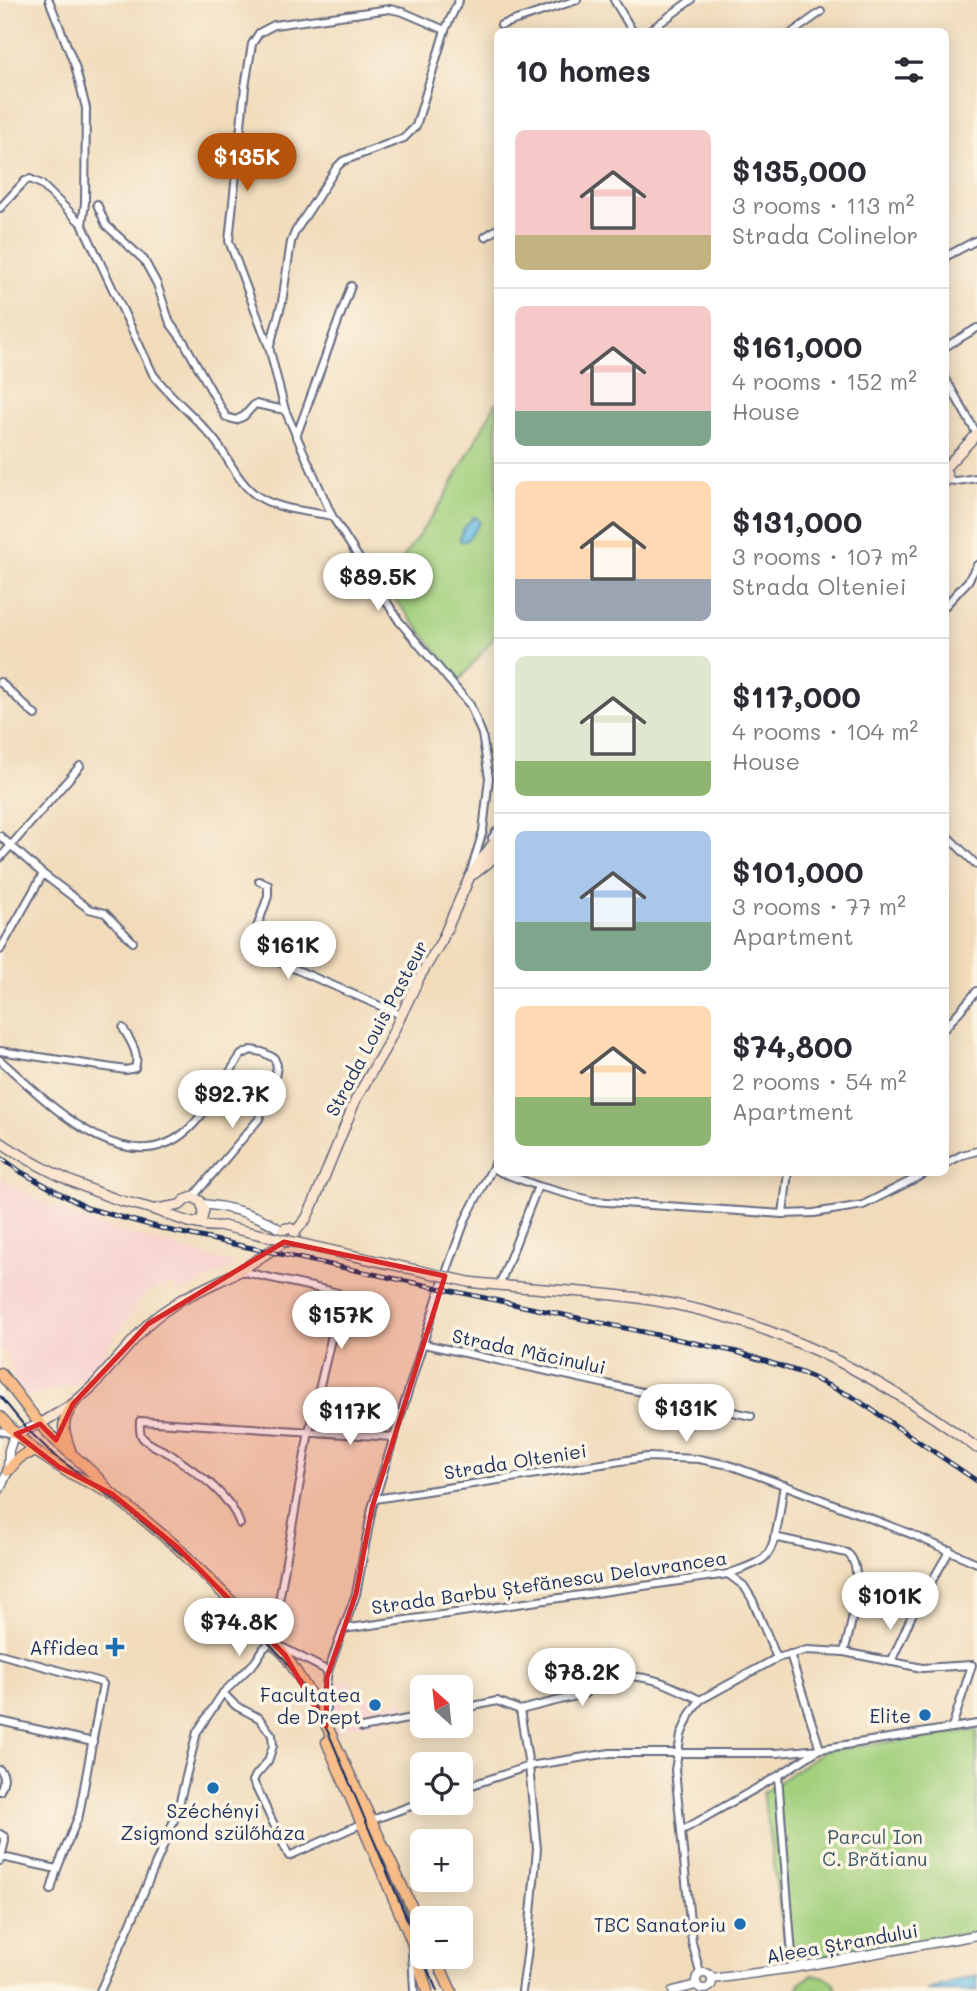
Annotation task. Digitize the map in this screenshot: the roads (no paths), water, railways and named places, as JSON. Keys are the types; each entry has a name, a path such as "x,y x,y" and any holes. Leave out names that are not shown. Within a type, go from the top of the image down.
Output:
{"main road":[{"path":"949,470 977,434"},
{"name":"Strada Louis Pasteur","path":"295,1231 306,1219 314,1202 356,1099 387,1045 419,978 442,940 470,876 494,839"},
{"name":"Strada Louis Pasteur","path":"470,876 478,872 494,855"},
{"path":"0,1142 82,1186 188,1223 223,1226 469,1282 637,1298 724,1315 795,1340 864,1374 934,1417 977,1448"},
{"path":"182,1220 178,1213 180,1205 185,1199 193,1197 203,1211 223,1226"},
{"path":"151,1209 180,1205"},
{"path":"196,1223 203,1211"},
{"path":"40,1423 73,1404 160,1314 182,1299 240,1271 284,1242 294,1240 295,1231 288,1228 282,1231 284,1242"},
{"path":"0,1373 40,1423 112,1494 177,1548 285,1655 309,1689 326,1726 367,1822 410,1936"},
{"path":"72,1454 64,1420 73,1404"},
{"path":"0,1417 37,1452 68,1472 112,1494"},
{"path":"8,1471 19,1456 37,1452"},
{"path":"281,1652 282,1661 314,1713 410,1906"},
{"path":"421,1969 428,1991"},
{"path":"441,1969 451,1991"}],"street":[{"path":"49,0 75,66 86,108 85,203 82,224"},
{"path":"269,348 282,302 291,242 295,232 342,161 404,138 416,126 445,30 459,0"},
{"path":"501,25 577,0"},
{"path":"614,0 631,28"},
{"path":"653,28 691,0"},
{"path":"445,30 399,10 385,9 274,25 263,30 253,40 245,87 229,241 269,348 285,410 332,516 399,621 470,705 482,734 488,782 483,831 470,876"},
{"path":"799,28 821,12"},
{"path":"0,208 25,180 30,179 41,184 82,224 153,374 215,441 239,477 255,495 272,504 332,516"},
{"path":"97,204 106,225 144,260 157,284 170,323 184,342 226,417 236,421 255,404 285,410"},
{"path":"485,237 494,231"},
{"path":"949,255 977,240"},
{"path":"296,437 351,286"},
{"path":"949,345 977,328"},
{"path":"949,385 977,434"},
{"path":"949,477 956,481 977,478"},
{"path":"949,602 968,581 977,565"},
{"path":"0,682 35,715"},
{"path":"0,858 80,766"},
{"path":"488,782 494,785"},
{"path":"483,831 494,836"},
{"path":"0,836 89,909 106,913 133,942"},
{"path":"949,838 977,865"},
{"path":"0,950 44,874"},
{"path":"259,881 268,885 268,896 253,939 255,947 265,956 401,1015"},
{"path":"949,1023 977,991"},
{"path":"0,1051 126,1070 135,1068 138,1061 123,1028"},
{"path":"0,1060 80,1127 119,1145 139,1148 167,1143 185,1133 203,1112 241,1055 251,1050 274,1058 277,1065 275,1079 259,1119 193,1197"},
{"path":"949,1162 977,1151"},
{"path":"326,1726 328,1671 356,1594 375,1499 393,1437 438,1295 466,1218 494,1174"},
{"path":"510,1176 593,1201 783,1214 814,1213 863,1205 920,1176"},
{"path":"783,1214 788,1176"},
{"path":"499,1286 538,1186"},
{"path":"203,1211 226,1209 262,1220 282,1231"},
{"path":"240,1271 338,1293 340,1302 309,1431 279,1601 266,1633 271,1641 328,1671"},
{"name":"Strada Măcinului","path":"424,1344 751,1416"},
{"path":"240,1524 238,1516 227,1501 210,1484 169,1453 144,1440 140,1432 140,1421 393,1437"},
{"path":"0,1431 16,1434 40,1423"},
{"path":"0,1489 8,1471 9,1450 16,1434"},
{"name":"Strada Olteniei","path":"375,1499 647,1457 699,1459 729,1465 784,1485 977,1563"},
{"name":"Strada Barbu Ștefănescu Delavrancea","path":"343,1629 728,1574 753,1565 772,1549 784,1485"},
{"path":"774,1537 852,1556 855,1564 854,1615 844,1652"},
{"path":"925,1593 950,1550"},
{"path":"728,1574 744,1586 777,1658"},
{"path":"891,1662 913,1614"},
{"path":"100,1991 177,1813 197,1732 223,1693 271,1641"},
{"path":"700,1973 692,1942 675,1770 677,1753 690,1714 700,1700 777,1658 807,1650 844,1652 922,1668 972,1665 952,1727"},
{"path":"0,1654 103,1684 79,1815 51,1890"},
{"path":"790,1654 820,1749"},
{"path":"473,1706 498,1701 520,1710 584,1694 604,1676 639,1676 664,1681 700,1700"},
{"path":"223,1693 236,1706 259,1718 272,1735 273,1746 268,1761 253,1781 289,1856 410,1806"},
{"path":"520,1710 529,1766 537,1849 522,1991"},
{"path":"362,1728 410,1718"},
{"path":"0,1721 93,1742"},
{"path":"473,1785 529,1766 610,1753 777,1752 820,1749 977,1724"},
{"path":"681,1831 820,1749"},
{"path":"0,1770 5,1778 0,1791"},
{"path":"778,1776 793,1968"},
{"path":"0,1834 5,1837 1,1859 57,1869"},
{"name":"Aleea Ștrandului","path":"712,1979 793,1968 977,1935"},
{"path":"413,1969 414,1991"},
{"path":"673,1991 696,1985 708,1989 712,1979 706,1973 700,1973 696,1977 696,1985"}],"water":[{"path":"474,517 480,523 466,541 460,541 462,531"},
{"path":"977,1975 977,1991 926,1991 970,1977"}],"tram line":[{"path":"0,1396 27,1429 55,1456 128,1510 192,1563 284,1659 310,1697 329,1734 410,1926"},
{"path":"428,1969 437,1991"}],"railway":[{"path":"0,1157 21,1172 87,1208 168,1230 737,1352 802,1373 853,1397 977,1481"}],"place":[{"name":"Affidea","path":"115,1647"},
{"name":"Facultatea de Drept","path":"375,1705"},
{"name":"Elite","path":"925,1715"},
{"name":"Széchényi Zsigmond szülőháza","path":"213,1788"},
{"name":"TBC Sanatoriu","path":"740,1924"}],"park label":[{"name":"Parcul Ion C. Brătianu","path":"875,1847"}]}
